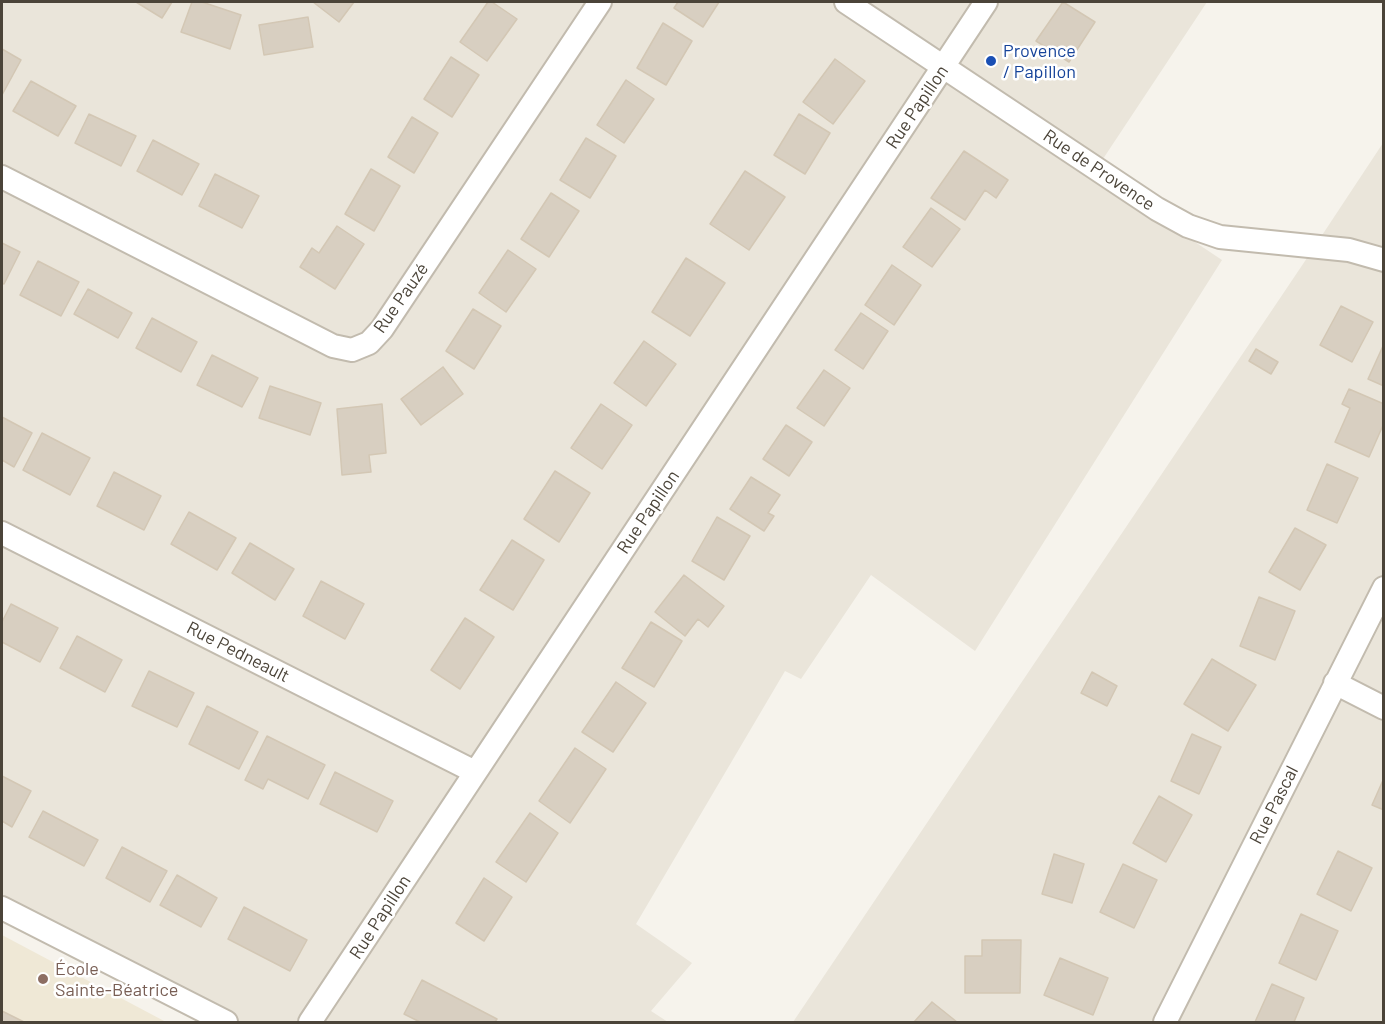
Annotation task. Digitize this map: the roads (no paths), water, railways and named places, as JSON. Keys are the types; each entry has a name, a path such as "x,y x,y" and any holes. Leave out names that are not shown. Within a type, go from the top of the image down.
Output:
{"street":[{"name":"Rue Pauzé","path":"2,177 333,346 352,350 369,343 382,329 600,2"},
{"name":"Rue de Provence","path":"846,2 1157,209 1188,226 1220,237 1349,250 1383,260"},
{"name":"Rue Papillon","path":"310,1023 986,2"},
{"name":"Rue Pedneault","path":"2,533 475,772"},
{"name":"Rue Pascal","path":"1165,1023 1383,588"},
{"path":"1335,683 1383,708"},
{"path":"2,908 226,1023"}],"place":[{"name":"Provence / Papillon","path":"991,61"},
{"name":"École Sainte-Béatrice","path":"43,979"}]}
